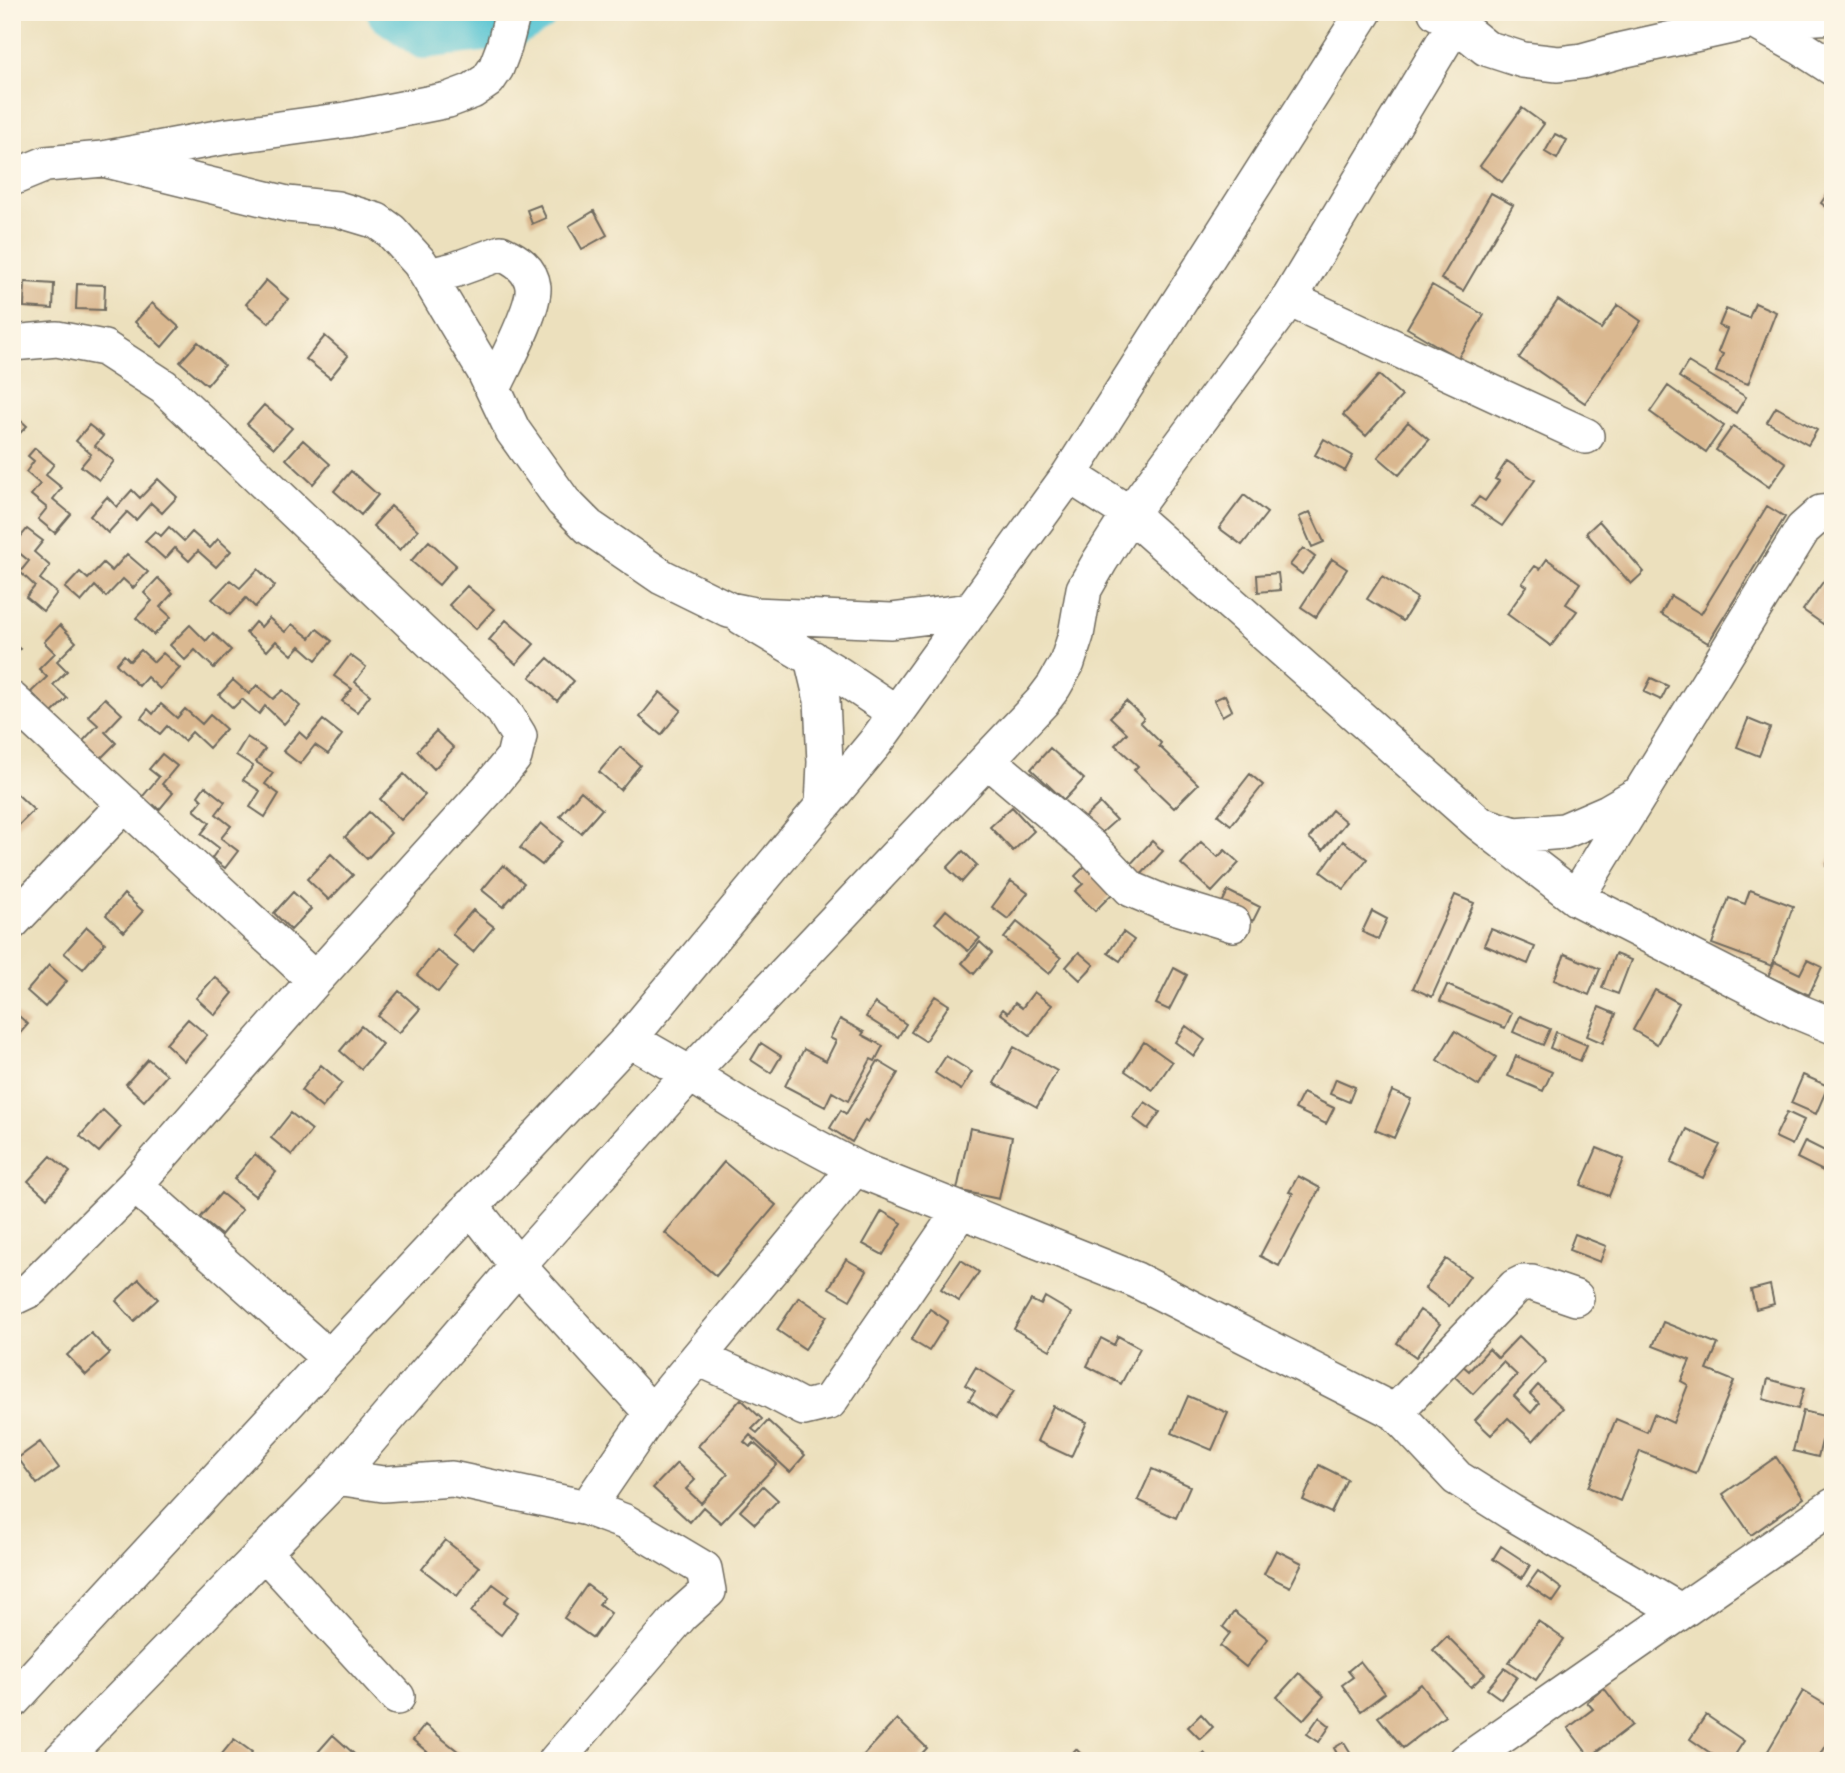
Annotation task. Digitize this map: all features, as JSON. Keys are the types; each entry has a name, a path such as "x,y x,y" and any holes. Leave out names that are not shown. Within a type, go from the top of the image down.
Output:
{"street":[{"path":"12,178 46,164 103,159 228,136 346,120 448,100 472,91 488,80 505,47 513,12"},
{"path":"12,1701 328,1358 629,1039 875,743 1069,475 1339,28 1364,12"},
{"path":"60,1761 337,1477 518,1266 690,1074 1042,702 1067,663 1076,635 1084,589 1100,561 1130,514 1289,299 1451,16 1486,48 1523,60 1558,64 1582,61 1754,21 1833,16"},
{"path":"1754,21 1833,68"},
{"path":"103,159 287,204 338,209 377,222 391,232 421,263 484,370 513,431 563,501 589,527 662,577 729,610 812,658 896,713"},
{"path":"428,276 501,253 518,261 529,275 533,287 531,308 493,389"},
{"path":"1289,299 1586,436"},
{"path":"12,343 57,339 104,348 164,387 503,710 519,736 514,757 489,788 315,979 135,1185 31,1289 12,1298"},
{"path":"1069,475 1130,514 1480,824 1576,898 1799,1012 1833,1026"},
{"path":"1576,898 1803,529 1821,513 1833,512"},
{"path":"729,610 754,615 891,621 970,611"},
{"path":"812,658 822,700 825,762 823,806"},
{"path":"12,700 315,979"},
{"path":"988,760 1091,847 1131,889 1164,904 1233,924"},
{"path":"1480,824 1515,835 1564,831 1641,793"},
{"path":"12,922 125,804"},
{"path":"629,1039 752,1113 855,1168 1136,1280 1395,1412 1457,1478 1680,1611"},
{"path":"587,1508 652,1413 855,1168"},
{"path":"135,1185 328,1358"},
{"path":"471,1206 518,1266 652,1413"},
{"path":"698,1359 804,1408 829,1402 961,1210"},
{"path":"1395,1412 1515,1287 1532,1283 1576,1298"},
{"path":"337,1477 383,1484 452,1479 587,1508 625,1522 704,1569 708,1591 681,1615 556,1761"},
{"path":"1466,1761 1833,1506"},
{"path":"264,1552 397,1697"}],"building":[{"path":"1151,12 1170,12 1165,21"},
{"path":"1522,108 1544,124 1502,182 1480,166"},
{"path":"1555,134 1567,140 1557,159 1545,152"},
{"path":"1833,186 1833,212 1821,203"},
{"path":"1491,193 1513,205 1463,291 1441,279"},
{"path":"540,205 546,218 532,224 527,210"},
{"path":"594,211 607,235 582,249 569,226"},
{"path":"266,280 288,299 269,323 246,304"},
{"path":"25,282 54,284 53,309 24,307"},
{"path":"77,284 105,285 104,310 76,309"},
{"path":"1432,285 1484,315 1458,358 1407,328"},
{"path":"1558,300 1601,329 1618,305 1641,321 1585,403 1519,358"},
{"path":"152,303 179,327 162,347 135,322"},
{"path":"1755,303 1776,312 1748,384 1716,372 1723,354 1718,352 1727,329 1719,326 1726,309 1749,318"},
{"path":"325,336 348,356 330,378 306,359"},
{"path":"198,342 224,365 207,385 180,362"},
{"path":"1688,362 1746,397 1736,413 1679,377"},
{"path":"1379,375 1402,396 1366,436 1343,415"},
{"path":"1668,386 1724,426 1706,452 1650,412"},
{"path":"264,405 292,428 274,448 247,424"},
{"path":"1776,407 1817,430 1808,445 1767,422"},
{"path":"18,418 27,426 12,441 12,425"},
{"path":"1408,422 1429,440 1399,475 1378,457"},
{"path":"89,425 103,436 95,446 114,461 99,480 81,466 91,454 76,441"},
{"path":"1733,426 1786,463 1769,487 1716,450"},
{"path":"1324,439 1353,456 1345,471 1315,455"},
{"path":"303,440 330,464 313,484 286,459"},
{"path":"35,448 54,464 46,475 62,488 53,499 71,514 55,533 38,519 47,508 31,495 40,484 26,472 34,461 28,456"},
{"path":"1507,461 1535,480 1502,526 1472,506 1479,497 1485,501 1499,481 1495,479"},
{"path":"351,471 378,495 361,515 334,491"},
{"path":"158,479 177,497 162,513 151,503 136,520 127,512 108,533 90,516 107,497 117,507 132,490 140,498"},
{"path":"1244,495 1267,513 1242,545 1219,528"},
{"path":"391,506 418,530 400,550 373,526"},
{"path":"1767,506 1785,517 1708,643 1661,614 1671,596 1701,614"},
{"path":"1310,512 1324,542 1312,547 1299,517"},
{"path":"1599,521 1644,572 1631,584 1586,533"},
{"path":"169,527 184,541 192,532 210,548 218,539 231,551 216,567 198,551 189,561 175,548 165,559 145,541 155,531 161,536"},
{"path":"27,529 43,541 34,552 50,566 40,579 57,593 43,611 26,597 35,586 20,572 29,561 12,547"},
{"path":"429,541 456,565 439,585 411,561"},
{"path":"1303,548 1315,557 1302,574 1290,565"},
{"path":"127,554 148,572 133,588 123,579 106,597 95,586 81,602 65,588 80,572 88,579 103,563 112,571"},
{"path":"1332,559 1347,569 1316,617 1301,607"},
{"path":"1547,559 1580,583 1566,604 1577,611 1551,646 1507,614 1527,586 1522,583 1535,566 1540,569"},
{"path":"1833,568 1833,631 1803,610"},
{"path":"258,569 275,586 255,607 246,598 230,615 212,599 230,580 240,588"},
{"path":"1278,573 1280,590 1258,592 1257,575"},
{"path":"1382,576 1417,598 1403,621 1367,599"},
{"path":"158,578 173,593 160,607 171,617 154,635 136,618 152,601 144,593"},
{"path":"467,586 494,609 476,629 449,605"},
{"path":"269,618 285,632 292,624 310,638 317,629 332,641 316,660 300,646 292,655 276,641 267,651 246,633 255,622 261,627"},
{"path":"506,620 534,644 516,664 489,640"},
{"path":"60,625 76,642 57,661 67,671 53,685 67,698 52,713 31,692 47,677 39,669 55,653 44,642"},
{"path":"190,625 206,641 213,633 231,650 214,668 195,650 185,660 170,645"},
{"path":"12,643 20,649 12,659"},
{"path":"141,650 154,662 163,653 180,668 160,689 147,677 139,686 116,664 124,655 130,661"},
{"path":"350,655 366,667 355,682 370,695 357,712 342,701 352,689 334,676"},
{"path":"548,658 574,681 557,701 530,677"},
{"path":"1651,678 1668,686 1661,700 1644,692"},
{"path":"233,680 249,694 257,685 273,699 283,690 300,706 284,724 265,706 259,714 242,699 233,708 219,695"},
{"path":"660,692 681,710 661,735 640,717"},
{"path":"1225,695 1232,710 1222,716 1214,700"},
{"path":"105,698 122,714 105,732 116,743 101,758 83,741 98,725 88,716"},
{"path":"1126,701 1144,718 1140,722 1161,743 1159,746 1198,784 1174,808 1134,770 1138,766 1115,745 1127,733 1110,717"},
{"path":"161,704 177,718 185,709 202,724 210,715 226,729 209,748 192,732 184,741 167,726 160,734 141,718 148,709 153,714"},
{"path":"1748,719 1770,728 1759,756 1737,747"},
{"path":"323,720 342,735 328,754 315,745 300,764 283,751 299,732 307,739"},
{"path":"436,731 454,748 434,769 417,751"},
{"path":"247,737 265,749 256,762 273,773 265,784 279,794 265,817 250,807 260,791 243,780 253,766 236,755"},
{"path":"620,747 640,765 620,790 599,772"},
{"path":"1050,748 1084,779 1064,800 1031,769"},
{"path":"162,754 177,766 162,784 173,793 159,810 154,805 149,811 138,802 159,777 149,769"},
{"path":"404,774 425,795 401,820 380,799"},
{"path":"1250,774 1263,785 1231,825 1218,815"},
{"path":"205,786 225,802 216,814 231,826 221,838 238,851 225,868 212,858 219,848 201,834 210,823 194,810 202,800 198,796"},
{"path":"581,791 602,809 581,833 560,816"},
{"path":"16,793 34,810 12,832 12,797"},
{"path":"1100,803 1116,820 1099,835 1084,818"},
{"path":"1012,807 1034,831 1013,851 990,827"},
{"path":"1332,810 1346,822 1323,850 1309,838"},
{"path":"369,812 391,833 367,859 345,837"},
{"path":"541,823 562,841 542,865 520,848"},
{"path":"1152,841 1163,851 1138,878 1127,868"},
{"path":"1343,841 1367,859 1344,889 1321,872"},
{"path":"1201,842 1218,857 1225,850 1239,863 1212,892 1181,864"},
{"path":"963,851 977,865 962,882 947,868"},
{"path":"1833,851 1833,869 1826,866"},
{"path":"331,854 353,875 329,900 307,879"},
{"path":"503,865 524,883 503,907 482,890"},
{"path":"1086,865 1114,892 1095,911 1075,891 1083,884 1075,876"},
{"path":"1011,881 1028,893 1008,919 992,907"},
{"path":"1750,890 1793,906 1772,966 1712,944 1729,898 1745,904"},
{"path":"1228,891 1260,907 1253,921 1221,905"},
{"path":"293,892 311,909 291,930 274,913"},
{"path":"124,894 143,911 124,932 106,915"},
{"path":"1455,895 1474,903 1432,997 1413,988"},
{"path":"473,910 494,927 473,952 452,934"},
{"path":"946,910 980,938 968,951 935,923"},
{"path":"1372,911 1387,919 1378,939 1362,932"},
{"path":"1017,922 1061,958 1049,974 1004,938"},
{"path":"87,927 105,943 83,969 64,953"},
{"path":"1491,929 1535,947 1528,964 1484,945"},
{"path":"1123,932 1134,940 1120,961 1108,953"},
{"path":"980,942 992,953 974,974 962,963"},
{"path":"437,950 458,967 438,992 417,975"},
{"path":"1079,952 1094,965 1080,980 1066,967"},
{"path":"1565,954 1600,969 1589,995 1554,980"},
{"path":"1615,954 1631,960 1618,994 1602,988"},
{"path":"1807,960 1822,967 1809,995 1768,976 1775,962 1800,974"},
{"path":"49,965 67,981 45,1007 27,991"},
{"path":"1174,968 1187,975 1169,1010 1156,1004"},
{"path":"215,977 233,993 215,1015 196,998"},
{"path":"1447,985 1512,1013 1505,1028 1440,1001"},
{"path":"1655,990 1679,1003 1657,1044 1633,1030"},
{"path":"399,991 420,1009 399,1033 378,1016"},
{"path":"1034,992 1052,1005 1030,1035 1000,1013 1003,1009 1008,1013 1015,1003 1022,1008"},
{"path":"935,996 949,1005 925,1041 911,1032"},
{"path":"875,1003 906,1024 898,1037 866,1017"},
{"path":"1599,1007 1616,1014 1603,1043 1587,1036"},
{"path":"12,1010 28,1024 12,1042"},
{"path":"1520,1016 1550,1029 1543,1045 1513,1032"},
{"path":"188,1019 207,1035 184,1061 166,1044"},
{"path":"840,1019 883,1046 875,1061 871,1059 848,1101 832,1092 825,1107 785,1086 804,1049 826,1061 836,1041 830,1038"},
{"path":"361,1026 382,1044 361,1069 340,1051"},
{"path":"1186,1026 1205,1040 1194,1056 1175,1042"},
{"path":"1455,1031 1496,1057 1479,1086 1437,1060"},
{"path":"1556,1032 1587,1045 1580,1061 1550,1048"},
{"path":"1144,1042 1172,1062 1153,1090 1125,1071"},
{"path":"761,1043 781,1056 771,1073 751,1060"},
{"path":"1014,1047 1057,1071 1037,1107 994,1083"},
{"path":"946,1056 972,1072 961,1090 935,1073"},
{"path":"1516,1056 1552,1072 1543,1091 1508,1076"},
{"path":"148,1059 167,1075 144,1101 126,1084"},
{"path":"878,1061 898,1073 868,1122 865,1120 852,1142 830,1128 841,1110 846,1114"},
{"path":"321,1065 342,1083 322,1108 301,1090"},
{"path":"1803,1075 1828,1086 1816,1114 1791,1103"},
{"path":"1336,1079 1355,1087 1349,1102 1330,1094"},
{"path":"1392,1091 1411,1099 1394,1138 1375,1130"},
{"path":"1303,1093 1334,1108 1326,1124 1295,1109"},
{"path":"1145,1102 1160,1112 1148,1129 1133,1118"},
{"path":"103,1110 121,1127 99,1152 80,1136"},
{"path":"1787,1112 1804,1120 1792,1145 1775,1137"},
{"path":"291,1113 312,1130 292,1155 271,1138"},
{"path":"970,1128 1012,1137 999,1199 957,1190"},
{"path":"1687,1129 1720,1145 1703,1178 1671,1163"},
{"path":"1805,1141 1833,1155 1833,1176 1797,1158"},
{"path":"1597,1148 1624,1159 1609,1196 1581,1185"},
{"path":"255,1154 276,1172 255,1196 234,1179"},
{"path":"51,1156 70,1172 47,1198 28,1181"},
{"path":"724,1162 776,1205 716,1276 665,1233"},
{"path":"1298,1176 1320,1188 1279,1266 1260,1256 1293,1193 1289,1192"},
{"path":"221,1193 242,1210 221,1235 200,1218"},
{"path":"882,1211 902,1223 883,1255 863,1244"},
{"path":"1575,1234 1606,1246 1600,1262 1569,1250"},
{"path":"846,1259 867,1271 850,1300 829,1288"},
{"path":"1446,1259 1470,1276 1449,1306 1425,1288"},
{"path":"961,1260 979,1272 959,1301 941,1289"},
{"path":"139,1279 158,1299 134,1321 116,1301"},
{"path":"1770,1285 1774,1304 1756,1309 1751,1290"},
{"path":"799,1297 827,1316 805,1349 777,1330"},
{"path":"1045,1297 1072,1313 1050,1350 1014,1329 1031,1300 1041,1305"},
{"path":"930,1309 948,1321 929,1351 911,1340"},
{"path":"1420,1310 1440,1324 1416,1357 1397,1343"},
{"path":"1663,1322 1718,1344 1707,1370 1734,1381 1696,1474 1640,1451 1620,1501 1588,1487 1616,1419 1647,1432 1654,1414 1673,1423 1688,1385 1681,1381 1690,1360 1653,1346"},
{"path":"91,1333 110,1353 86,1375 67,1355"},
{"path":"1118,1336 1140,1348 1121,1384 1087,1366 1101,1338 1114,1345"},
{"path":"1519,1336 1546,1362 1514,1396 1531,1413 1539,1403 1530,1394 1538,1385 1563,1408 1533,1441 1508,1418 1491,1435 1475,1420 1517,1375 1503,1362 1473,1394 1453,1375 1462,1365 1469,1371 1489,1349 1498,1358"},
{"path":"976,1367 1014,1391 996,1418 969,1400 975,1391 965,1385"},
{"path":"1768,1379 1804,1389 1798,1409 1763,1399"},
{"path":"1188,1396 1228,1413 1212,1450 1172,1433"},
{"path":"741,1399 762,1419 752,1429 757,1433 768,1421 805,1455 790,1472 750,1435 744,1442 750,1447 754,1443 777,1464 721,1523 703,1507 690,1522 653,1488 677,1463 695,1480 686,1489 701,1503 728,1474 698,1446"},
{"path":"1053,1406 1087,1422 1071,1457 1037,1441"},
{"path":"1803,1411 1828,1417 1818,1457 1793,1451"},
{"path":"40,1442 59,1468 37,1484 18,1458"},
{"path":"1776,1457 1804,1498 1751,1535 1723,1494"},
{"path":"1319,1465 1347,1479 1331,1513 1303,1500"},
{"path":"1152,1469 1190,1486 1176,1518 1138,1500"},
{"path":"763,1486 778,1500 755,1524 740,1511"},
{"path":"445,1540 479,1567 457,1596 422,1569"},
{"path":"1501,1546 1530,1565 1522,1578 1493,1559"},
{"path":"1276,1550 1302,1563 1290,1587 1264,1574"},
{"path":"1538,1571 1562,1589 1553,1602 1528,1585"},
{"path":"493,1584 509,1596 504,1602 518,1612 501,1635 471,1612"},
{"path":"587,1585 604,1598 599,1604 611,1613 593,1638 564,1618"},
{"path":"1234,1612 1268,1639 1246,1667 1220,1646 1230,1633 1223,1627"},
{"path":"1538,1621 1564,1639 1536,1680 1509,1662"},
{"path":"1447,1636 1485,1674 1471,1687 1433,1650"},
{"path":"1360,1661 1385,1693 1361,1711 1342,1685 1353,1677 1348,1671"},
{"path":"1504,1668 1517,1677 1501,1699 1487,1689"},
{"path":"1299,1673 1324,1696 1303,1720 1277,1697"},
{"path":"1421,1684 1445,1716 1403,1748 1378,1717"},
{"path":"1604,1688 1632,1725 1590,1757 1568,1728 1593,1709 1587,1702"},
{"path":"1803,1691 1833,1709 1833,1734 1817,1761 1762,1761"},
{"path":"1201,1714 1213,1727 1200,1739 1188,1727"},
{"path":"1706,1715 1744,1741 1731,1761 1722,1761 1690,1739"},
{"path":"1319,1717 1330,1726 1319,1742 1307,1734"},
{"path":"897,1719 927,1748 915,1761 858,1761"},
{"path":"425,1725 464,1756 460,1761 438,1761 413,1740"},
{"path":"333,1735 362,1761 310,1761"},
{"path":"234,1739 252,1752 245,1761 229,1761 221,1755"},
{"path":"1344,1742 1352,1755 1341,1761 1334,1748"},
{"path":"1076,1749 1088,1761 1065,1761"},
{"path":"1204,1753 1211,1761 1195,1761"}],"waterway":[{"path":"389,12 424,37 510,27 536,12"}]}
